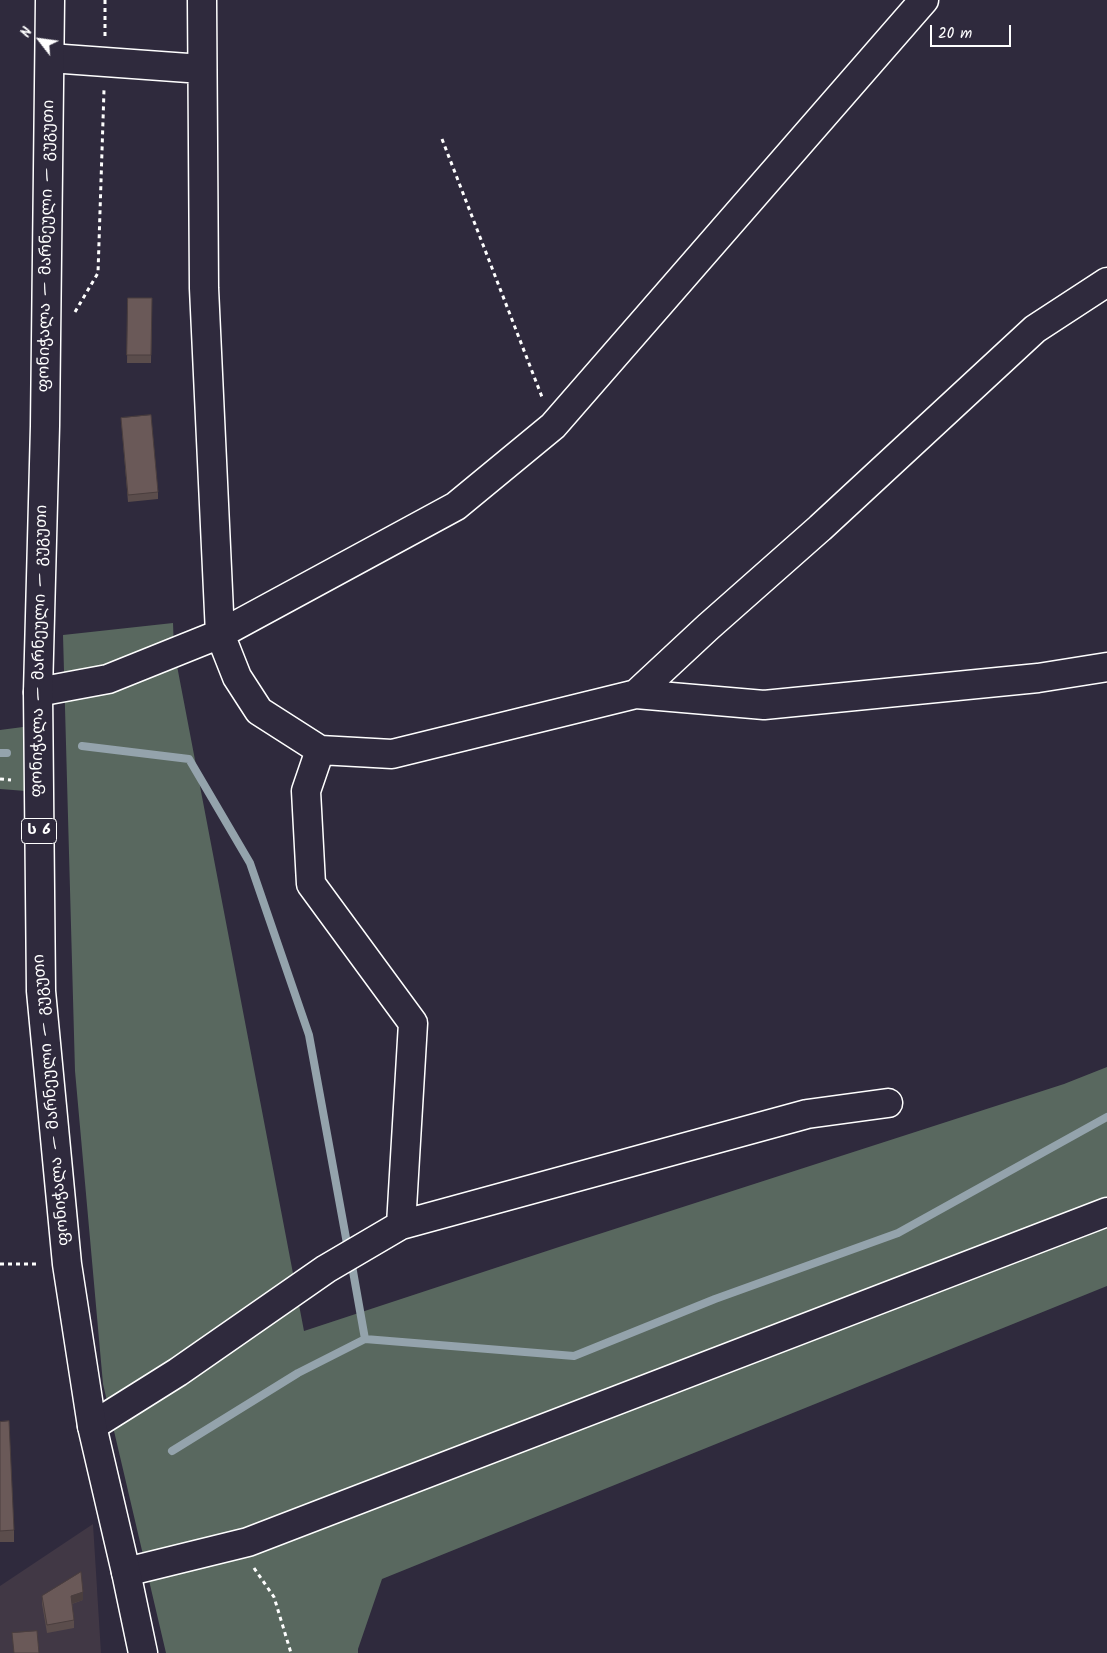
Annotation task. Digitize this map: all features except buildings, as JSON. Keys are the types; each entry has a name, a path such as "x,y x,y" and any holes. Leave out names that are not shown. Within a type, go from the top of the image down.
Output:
{"main road":[{"name":"ფონიჭალა — მარნეული — გუგუთი","path":"50,0 46,426 38,692 41,991 67,1264 92,1426 143,1653"},
{"path":"202,0 204,288 220,634 237,677 259,710 320,750 392,754 636,694 764,705 1038,678 1107,667"},
{"path":"38,692 108,679 220,634 456,506 553,426 924,0"},
{"path":"50,58 202,69"},
{"path":"636,694 1035,329 1107,282"},
{"path":"320,750 306,792 311,884 413,1023 401,1225"},
{"path":"92,1426 178,1372 326,1269 401,1225 807,1114 888,1103"},
{"path":"126,1572 238,1545 1107,1212"}],"path":[{"path":"74,313 98,273 105,62 105,0"},
{"path":"442,139 553,426"},
{"path":"0,1264 67,1264"},
{"path":"238,1545 274,1597 291,1653"}],"shaded area":[{"path":"93,1524 101,1653 0,1653 0,1586"}],"green space":[{"path":"173,623 174,650 304,1331 1064,1084 1107,1067 1107,1286 382,1579 358,1653 166,1653 103,1384 75,1071 63,635"},
{"path":"23,727 26,791 0,789 0,730"}],"waterway":[{"path":"82,746 189,759 250,863 309,1035 348,1249"},
{"path":"0,753 7,753"},
{"path":"172,1451 298,1373 365,1339 574,1356 715,1299 898,1233 1107,1117"},
{"path":"351,1260 365,1339"}]}
